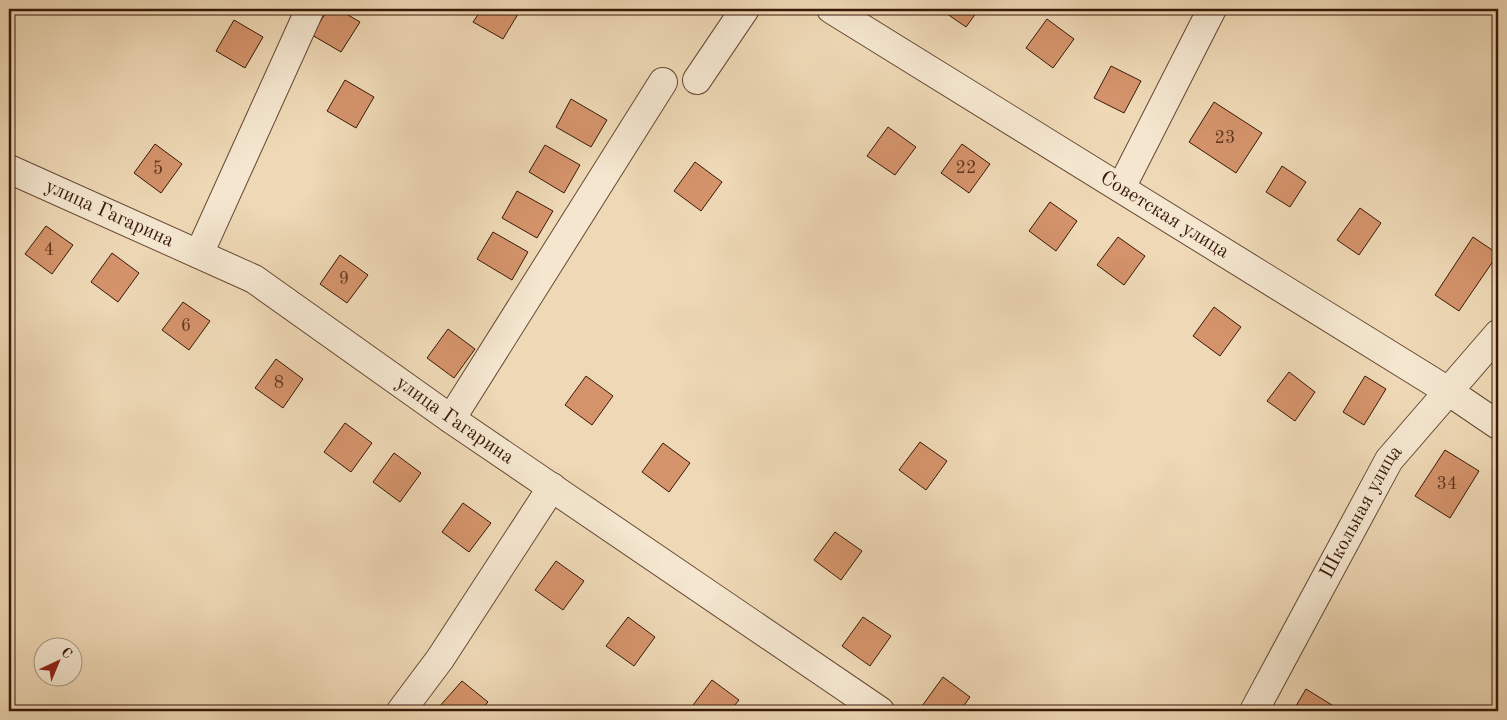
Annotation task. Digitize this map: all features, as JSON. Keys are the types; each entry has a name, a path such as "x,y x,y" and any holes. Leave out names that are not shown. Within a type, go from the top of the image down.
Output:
{"street":[{"path":"199,254 310,9"},
{"path":"697,80 745,9"},
{"name":"Советская улица","path":"831,9 1448,391 1498,424"},
{"path":"1121,188 1212,9"},
{"path":"452,419 663,82"},
{"name":"улица Гагарина","path":"9,169 254,279 452,419 880,711"},
{"name":"Школьная улица","path":"1254,711 1389,460 1498,334"},
{"path":"401,711 440,659 552,487"}],"building":[{"path":"328,9 338,9 360,22 341,52 312,35"},
{"path":"482,9 521,9 503,39 473,22"},
{"path":"940,9 979,9 966,27"},
{"path":"1047,19 1074,39 1053,68 1026,48"},
{"path":"234,20 263,37 245,68 216,51"},
{"path":"1111,66 1141,81 1124,113 1094,98"},
{"path":"345,80 374,97 356,128 327,111"},
{"path":"571,99 607,120 591,147 556,127"},
{"path":"1214,102 1262,133 1236,173 1189,142"},
{"path":"888,127 916,147 895,175 867,156"},
{"path":"155,144 182,164 161,193 134,173"},
{"path":"962,144 990,164 969,193 941,173"},
{"path":"545,145 580,165 564,193 529,172"},
{"path":"695,162 722,182 701,211 674,191"},
{"path":"1282,166 1306,182 1290,207 1266,192"},
{"path":"517,191 553,211 537,238 502,218"},
{"path":"1050,202 1077,221 1056,251 1029,231"},
{"path":"1360,208 1381,223 1359,255 1337,240"},
{"path":"46,226 73,245 52,274 25,254"},
{"path":"493,232 528,252 512,280 477,259"},
{"path":"1118,237 1145,256 1124,285 1097,265"},
{"path":"1473,237 1498,254 1459,311 1435,295"},
{"path":"112,253 139,273 118,302 91,282"},
{"path":"340,255 368,275 347,303 320,284"},
{"path":"183,302 210,321 189,350 162,330"},
{"path":"1214,307 1241,327 1220,356 1193,336"},
{"path":"448,329 475,349 454,378 427,358"},
{"path":"276,359 303,379 283,408 255,388"},
{"path":"1289,372 1315,392 1295,421 1267,401"},
{"path":"586,376 613,396 592,425 565,405"},
{"path":"1365,376 1386,389 1364,425 1343,412"},
{"path":"345,423 372,443 351,472 324,452"},
{"path":"920,442 947,461 926,490 899,470"},
{"path":"663,443 690,463 669,492 642,472"},
{"path":"1445,450 1479,471 1450,518 1415,496"},
{"path":"394,453 421,473 400,502 373,482"},
{"path":"463,503 491,523 469,552 442,532"},
{"path":"835,532 862,551 841,580 814,560"},
{"path":"556,561 584,581 563,610 535,590"},
{"path":"628,617 655,637 634,666 606,646"},
{"path":"863,617 891,636 870,666 842,646"},
{"path":"943,677 970,697 960,711 929,711 922,706"},
{"path":"712,680 739,700 730,711 694,711 690,709"},
{"path":"462,681 488,702 480,711 442,711 438,708"},
{"path":"1306,689 1340,710 1340,711 1293,711"}]}
